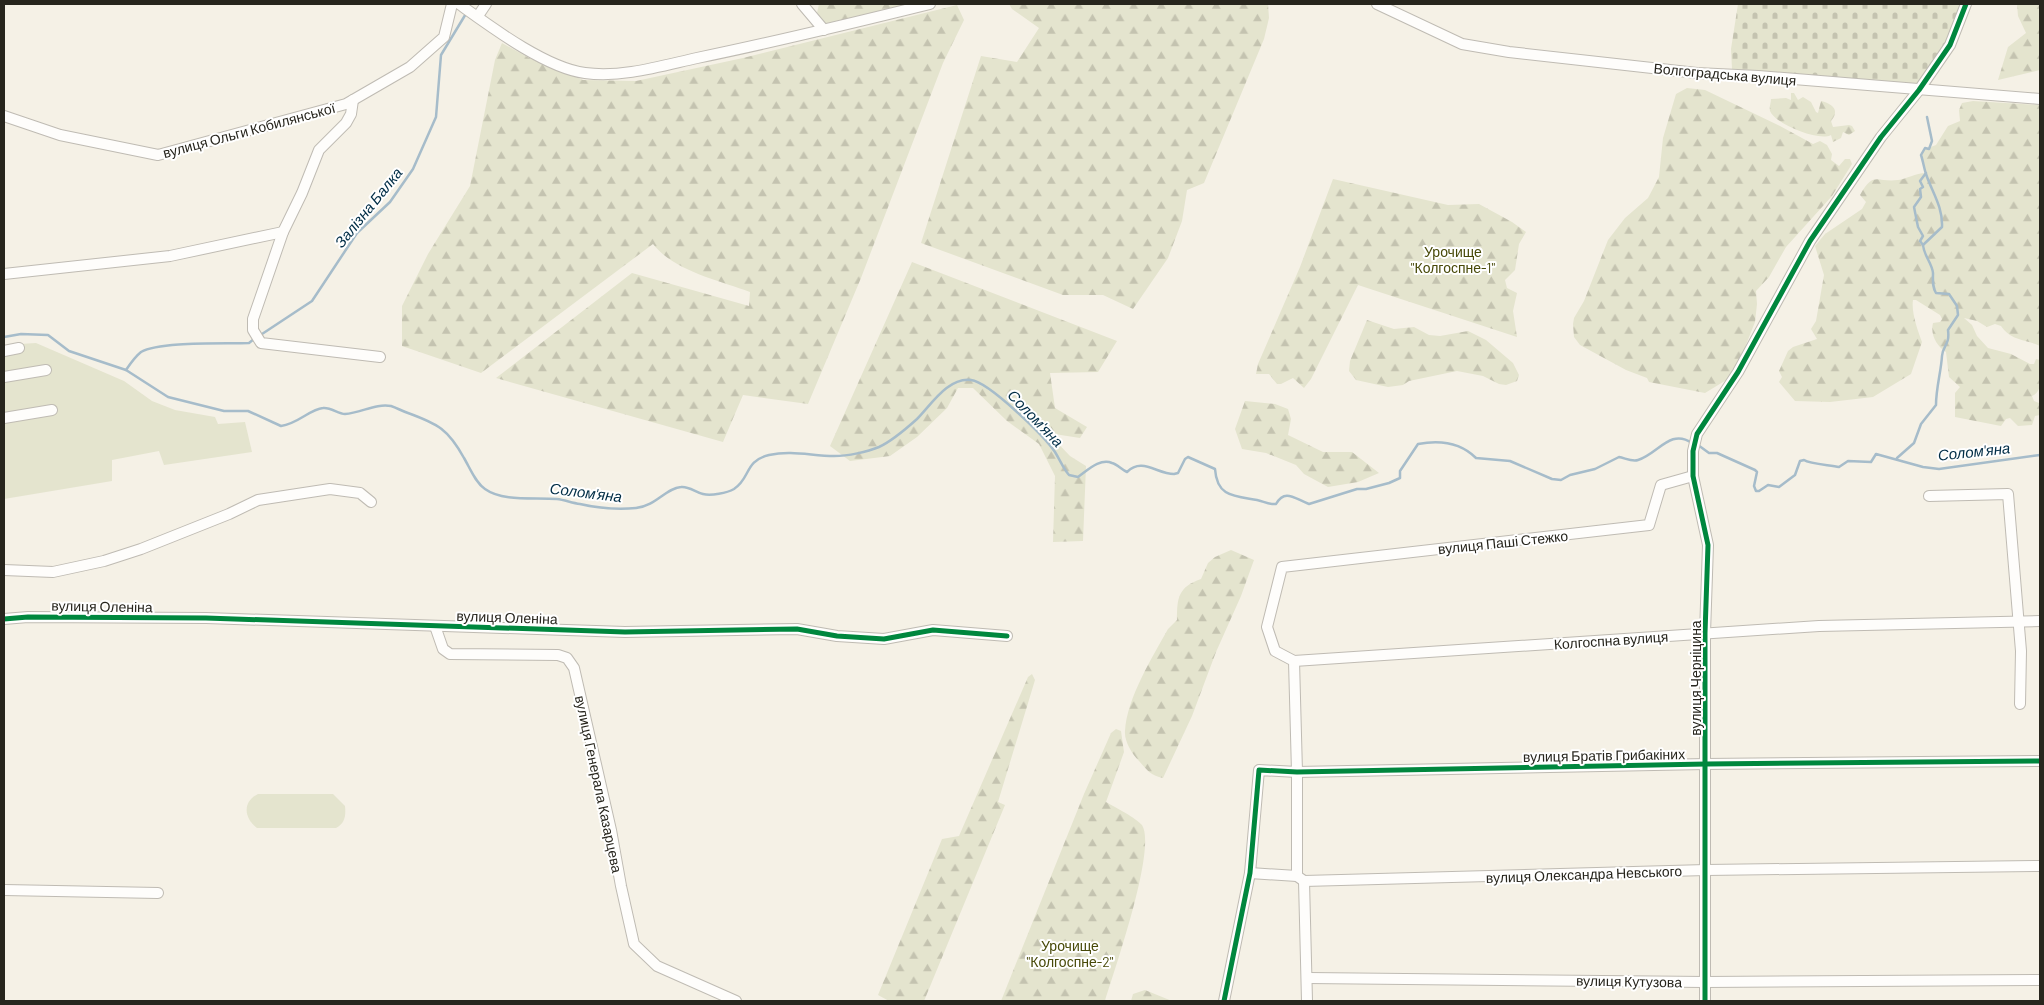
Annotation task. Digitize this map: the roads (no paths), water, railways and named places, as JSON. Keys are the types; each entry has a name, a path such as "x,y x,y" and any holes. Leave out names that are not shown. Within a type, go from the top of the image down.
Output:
{"street":[{"name":"вулиця Ольги Кобилянської","path":"4,116 60,136 158,155 346,104 410,67 444,37 452,4"},
{"path":"459,4 534,53 552,62 584,73 601,74 640,70 824,30 930,4"},
{"path":"475,15 486,4"},
{"path":"802,4 824,30"},
{"name":"Волгоградська вулиця","path":"1377,4 1462,44 1509,52 1696,74 1758,76 2040,99"},
{"path":"1919,90 1950,45 1966,4"},
{"name":"вулиця Черніцина","path":"1705,1001 1705,633 1708,545 1693,476 1693,451 1697,434 1738,372 1810,241 1881,138 1919,90"},
{"path":"353,100 351,114 346,123 319,150 302,193 283,232 253,319 257,338 380,357"},
{"path":"4,274 170,256 283,232"},
{"path":"4,351 19,348"},
{"path":"4,378 46,370"},
{"path":"4,418 52,410"},
{"name":"вулиця Паші Стежко","path":"1294,661 1275,651 1268,628 1282,567 1649,525 1661,485 1693,476"},
{"path":"4,570 52,572 104,561 140,550 229,514 258,500 330,489 360,493 371,502"},
{"path":"1929,496 2008,494 2021,651 2020,704"},
{"name":"вулиця Оленіна","path":"4,619 28,617 206,618 625,632 797,629 837,636 884,639 933,630 1007,636"},
{"name":"Колгоспна вулиця","path":"1294,661 1819,626 2018,623 2040,621"},
{"name":"вулиця Генерала Казарцева","path":"435,626 443,649 450,654 558,655 567,658 574,668 610,824 634,944 657,966 736,1001"},
{"path":"1294,661 1300,878 1308,978 1307,1001"},
{"name":"вулиця Братів Грибакіних","path":"1250,873 1258,770 1297,772 1706,764 2040,762"},
{"name":"вулиця Олександра Невського","path":"1250,873 1300,878 2040,866"},
{"path":"1224,1001 1250,873"},
{"path":"4,890 158,893"},
{"name":"вулиця Кутузова","path":"1308,978 1705,982 2040,980"}],"waterway":[{"name":"Залізна Балка","path":"259,336 312,301 357,233 390,202 413,169 436,117 441,55 467,12"},
{"path":"1897,458 1914,443 1921,424 1936,405 1942,356 1948,339 1948,330 1958,315 1957,306 1949,294 1936,293 1932,269 1923,245 1942,227 1939,206 1926,174 1921,155 1925,148 1929,149 1932,141 1927,117"},
{"path":"1923,245 1920,241 1923,236 1918,227 1914,207 1921,197 1920,189 1923,187 1920,181 1926,173"},
{"name":"Солом'яна","path":"4,337 21,334 48,335 69,351 126,370 168,397 224,411 248,411 281,426 323,408 345,414 385,405 391,406 435,424 447,434 453,440 478,483 492,493 520,498 557,499 608,508 629,509 643,507 670,490 681,487 687,487 706,495 727,492 739,485 755,461 769,455 794,453 839,456 874,449 889,441 909,426 947,387 963,380 979,383 1003,399 1049,444 1069,475 1078,477 1103,462 1116,465 1127,472 1138,466 1144,466 1174,474 1178,473 1188,457 1215,469 1219,485 1228,494 1273,504 1287,496 1309,504 1357,489 1366,489 1389,483 1400,478 1400,471 1418,444 1441,442 1456,445 1476,458 1510,461 1552,479 1561,480 1570,475 1595,469 1619,457 1638,460 1677,438 1692,443"},
{"name":"Залізна Балка","path":"126,370 141,352 150,348 209,343 249,343 254,339"},
{"name":"Солом'яна","path":"1698,445 1709,453 1717,453 1755,470 1757,472 1754,486 1756,491 1768,485 1779,487 1795,475 1800,461 1804,460 1839,467 1848,461 1871,462 1876,454 1923,467 1939,469 2040,455"}],"park label":[{"name":"Урочище \"Колгоспне-1\"","path":"1453,260"},
{"name":"Урочище \"Колгоспне-2\"","path":"1070,954"}]}
